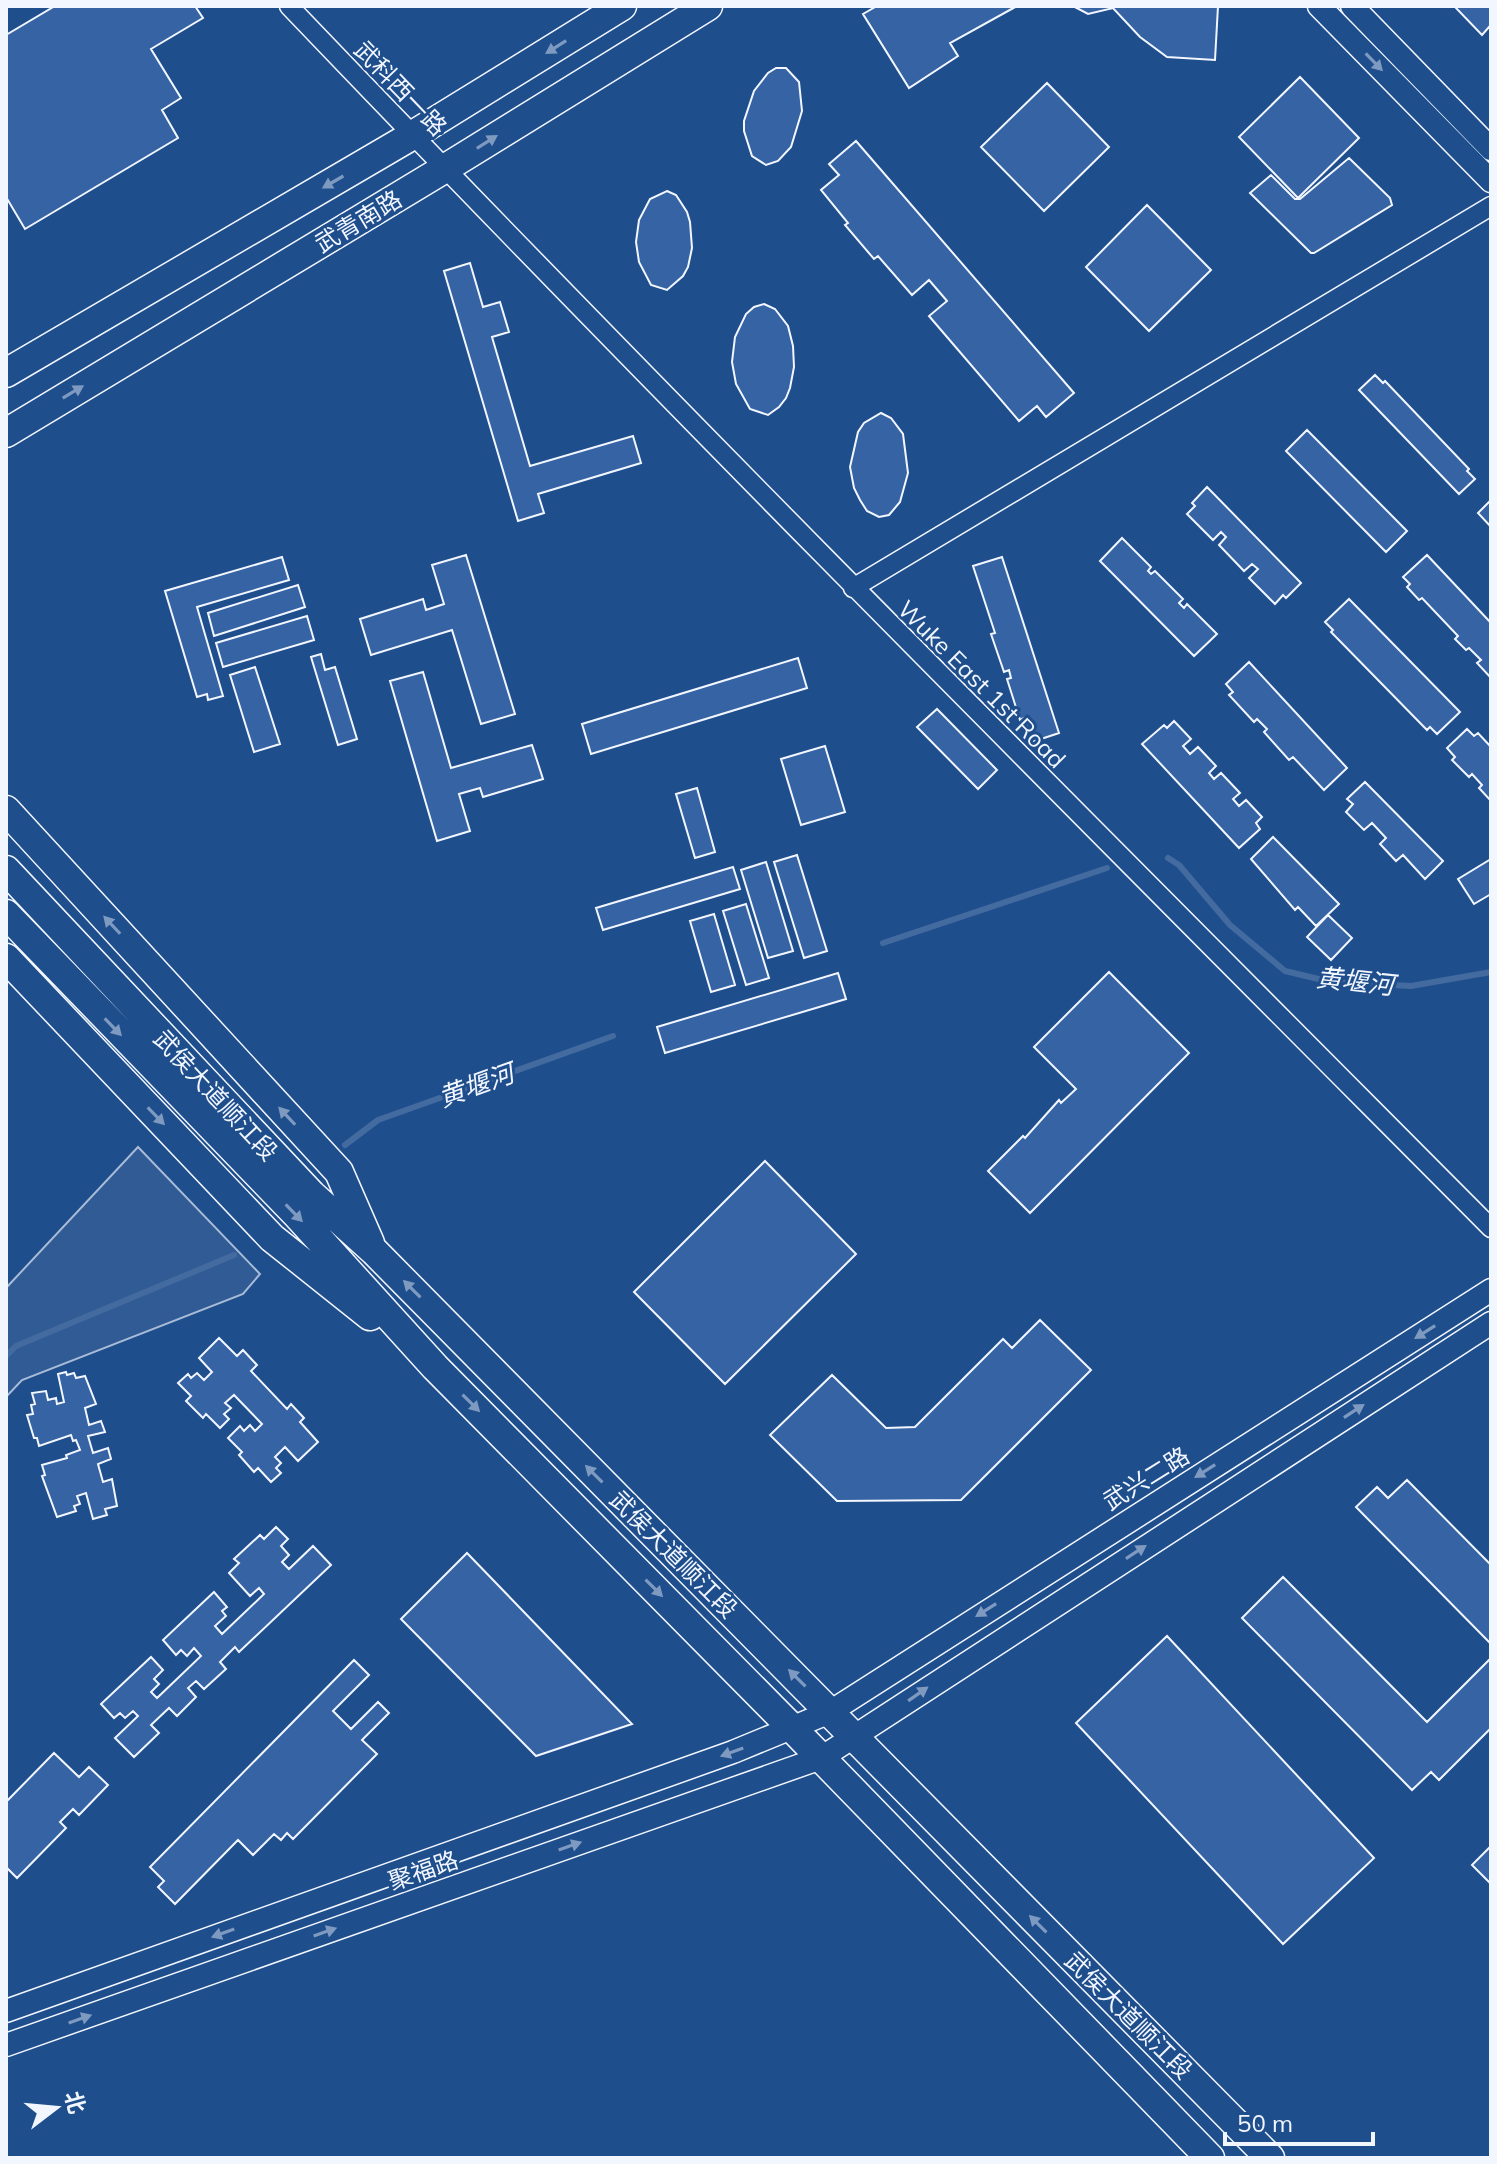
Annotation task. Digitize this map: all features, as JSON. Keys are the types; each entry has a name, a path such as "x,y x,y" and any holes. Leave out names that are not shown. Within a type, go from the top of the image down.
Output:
{"main road":[{"name":"武青南路","path":"6,373 413,135 622,6"},
{"name":"武青南路","path":"6,433 708,6"},
{"path":"6,810 339,1172 374,1251"},
{"name":"武侯大道顺江段","path":"6,870 312,1195 374,1251 1270,2158"},
{"name":"武侯大道顺江段","path":"6,914 298,1216 435,1367 1210,2158"},
{"path":"9,963 272,1238 435,1367"},
{"path":"983,1925 1008,1893"}],"street":[{"name":"武科西一路","path":"289,6 444,169"},
{"path":"1319,6 1491,181"},
{"path":"1352,6 1491,149"},
{"name":"Wuke East 1st Road","path":"444,169 853,588 1491,1228"},
{"path":"853,588 1491,206"},
{"name":"武兴二路","path":"6,2011 793,1729 830,1712 1491,1290"},
{"name":"聚福路","path":"6,2045 821,1758 1491,1323"}],"shaded area":[{"path":"138,1147 260,1274 243,1294 22,1380 6,1397 6,1288"}],"building":[{"path":"55,6 195,6 203,18 151,49 181,98 162,110 178,138 25,229 6,197 6,35"},
{"path":"877,6 1017,6 950,43 958,56 909,88 863,14"},
{"path":"1073,6 1218,6 1215,60 1167,57 1140,37 1113,8 1088,14"},
{"path":"1491,6 1491,29 1489,27 1482,35 1455,7"},
{"path":"776,68 786,68 799,82 802,111 791,147 778,161 766,165 752,156 744,121 754,91"},
{"path":"1300,77 1359,138 1298,198 1239,137"},
{"path":"1047,83 1109,147 1044,211 981,147"},
{"path":"856,141 1074,393 1046,417 1037,406 1019,421 929,316 947,301 929,280 912,295 878,256 874,259 845,225 848,223 821,190 839,175 829,164"},
{"path":"1349,158 1390,198 1392,205 1314,253 1250,193 1271,175 1295,199 1300,199"},
{"path":"667,191 676,195 687,212 692,248 683,276 667,290 651,285 639,262 636,242 639,220 650,199"},
{"path":"1147,205 1211,270 1149,331 1086,267"},
{"path":"470,263 483,307 500,302 509,332 492,337 530,466 633,436 641,463 538,494 544,513 518,521 444,271"},
{"path":"764,304 775,309 788,326 794,367 786,398 768,415 750,409 736,384 732,362 735,337 746,314"},
{"path":"1375,375 1383,383 1385,381 1469,469 1467,471 1475,479 1459,494 1359,390"},
{"path":"881,413 891,418 903,434 908,473 900,502 889,515 879,517 867,511 860,500 850,467 858,432 864,423"},
{"path":"1307,430 1407,531 1386,552 1286,451"},
{"path":"1207,487 1301,583 1286,598 1283,595 1275,604 1249,578 1258,569 1252,564 1244,571 1219,545 1226,537 1221,532 1213,540 1187,514 1195,506 1192,503"},
{"path":"1491,500 1491,527 1478,513"},
{"path":"1122,538 1151,567 1148,571 1151,574 1155,571 1183,599 1179,603 1184,608 1187,604 1217,634 1194,656 1100,561"},
{"path":"466,555 515,714 481,724 452,630 371,655 360,619 423,599 426,610 444,604 432,565"},
{"path":"1427,555 1491,623 1491,678 1477,663 1481,660 1469,648 1466,650 1455,639 1458,636 1422,598 1419,600 1407,587 1410,584 1403,577"},
{"path":"282,557 289,580 197,607 223,696 208,700 207,694 197,697 165,591"},
{"path":"1002,557 1059,733 1032,742 1024,718 1020,720 1007,679 1011,678 1009,670 1004,672 991,634 995,633 973,566"},
{"path":"298,585 305,607 214,636 208,613"},
{"path":"1349,599 1460,712 1437,734 1430,727 1427,730 1331,632 1333,630 1325,622"},
{"path":"307,616 314,640 223,667 216,643"},
{"path":"321,654 325,670 335,667 357,739 338,745 311,657"},
{"path":"798,658 807,688 591,754 582,724"},
{"path":"1249,662 1347,768 1324,790 1293,757 1289,760 1264,732 1267,729 1257,719 1254,722 1229,695 1233,692 1226,684"},
{"path":"255,667 280,744 254,752 230,675"},
{"path":"423,672 451,768 532,745 543,779 483,797 480,788 459,794 470,831 437,841 390,681"},
{"path":"937,709 997,770 978,789 917,727"},
{"path":"1174,721 1191,739 1183,746 1190,754 1198,747 1216,766 1209,773 1214,779 1221,773 1240,793 1233,799 1239,806 1246,800 1262,817 1256,823 1260,829 1239,848 1142,744 1164,725 1167,728"},
{"path":"1467,729 1474,736 1478,733 1491,747 1491,801 1472,774 1469,777 1452,760 1455,757 1447,748"},
{"path":"825,746 845,812 801,825 781,759"},
{"path":"1365,782 1443,861 1425,879 1403,855 1396,861 1380,844 1386,838 1372,823 1364,830 1346,812 1353,804 1347,799"},
{"path":"697,788 715,852 695,858 676,794"},
{"path":"1273,837 1339,904 1316,926 1298,907 1295,910 1251,859"},
{"path":"797,855 827,951 804,958 774,862"},
{"path":"1491,859 1491,894 1474,904 1458,879"},
{"path":"766,862 793,951 768,958 741,870"},
{"path":"733,867 740,889 603,930 596,908"},
{"path":"746,904 769,978 746,985 723,911"},
{"path":"714,914 735,985 711,992 690,921"},
{"path":"1328,915 1352,938 1331,960 1307,937"},
{"path":"1109,972 1189,1053 1030,1213 988,1171 1023,1136 1025,1138 1059,1100 1061,1103 1076,1089 1034,1047"},
{"path":"838,973 846,999 665,1053 657,1027"},
{"path":"765,1161 856,1254 725,1384 634,1292"},
{"path":"1040,1320 1091,1370 961,1500 837,1501 770,1435 832,1375 886,1428 915,1427 1003,1339 1012,1348"},
{"path":"219,1338 237,1356 243,1350 257,1365 251,1371 287,1409 291,1404 304,1418 300,1422 318,1442 298,1461 285,1447 275,1457 281,1463 276,1468 281,1473 271,1482 258,1468 254,1472 239,1455 242,1452 228,1438 240,1426 244,1431 250,1425 255,1431 262,1424 234,1395 225,1403 231,1408 224,1414 229,1419 220,1428 206,1414 203,1418 186,1401 191,1396 178,1383 188,1374 191,1378 197,1373 204,1380 212,1372 199,1358"},
{"path":"66,1372 67,1375 74,1373 76,1378 85,1376 96,1404 85,1408 89,1425 101,1421 105,1432 88,1436 93,1453 108,1448 111,1459 98,1464 103,1482 112,1479 117,1506 105,1509 107,1515 93,1519 86,1493 77,1496 80,1504 74,1506 76,1511 57,1517 42,1476 45,1475 42,1465 67,1458 66,1455 80,1450 71,1435 39,1446 27,1415 33,1414 31,1405 35,1404 32,1393 46,1391 48,1400 56,1398 57,1404 64,1402 58,1374"},
{"path":"1407,1480 1491,1565 1491,1644 1356,1507 1377,1487 1388,1498"},
{"path":"276,1527 288,1539 281,1546 289,1555 282,1562 289,1569 313,1546 331,1565 239,1652 235,1647 220,1662 226,1669 204,1689 196,1681 188,1688 196,1697 177,1716 169,1708 151,1725 159,1733 134,1757 115,1738 138,1716 133,1711 125,1718 120,1713 114,1718 101,1704 151,1657 163,1670 154,1679 159,1684 151,1692 157,1698 201,1656 194,1648 187,1656 181,1650 176,1655 163,1640 214,1592 227,1607 222,1611 226,1616 215,1626 222,1634 264,1594 259,1588 250,1596 229,1573 239,1563 234,1559 260,1535 264,1539"},
{"path":"467,1553 632,1724 536,1756 401,1619"},
{"path":"1283,1577 1427,1722 1491,1658 1491,1728 1439,1780 1431,1772 1412,1790 1242,1618"},
{"path":"1167,1636 1374,1858 1283,1944 1076,1723"},
{"path":"354,1660 369,1675 333,1711 351,1729 378,1702 389,1713 362,1740 377,1754 293,1839 287,1833 281,1840 274,1834 253,1855 238,1840 175,1904 158,1887 164,1881 150,1867"},
{"path":"54,1753 79,1777 89,1767 108,1785 79,1815 73,1809 60,1822 66,1828 17,1878 6,1867 6,1802"},
{"path":"1491,1846 1491,1884 1472,1865"}],"waterway":[{"name":"黄堰河","path":"1168,858 1179,865 1230,925 1285,971 1331,982 1411,986 1491,972"},
{"name":"黄堰河","path":"883,943 1107,868"},
{"name":"黄堰河","path":"345,1145 378,1120 613,1036"},
{"name":"黄堰河","path":"6,1356 16,1346 234,1255"}]}
